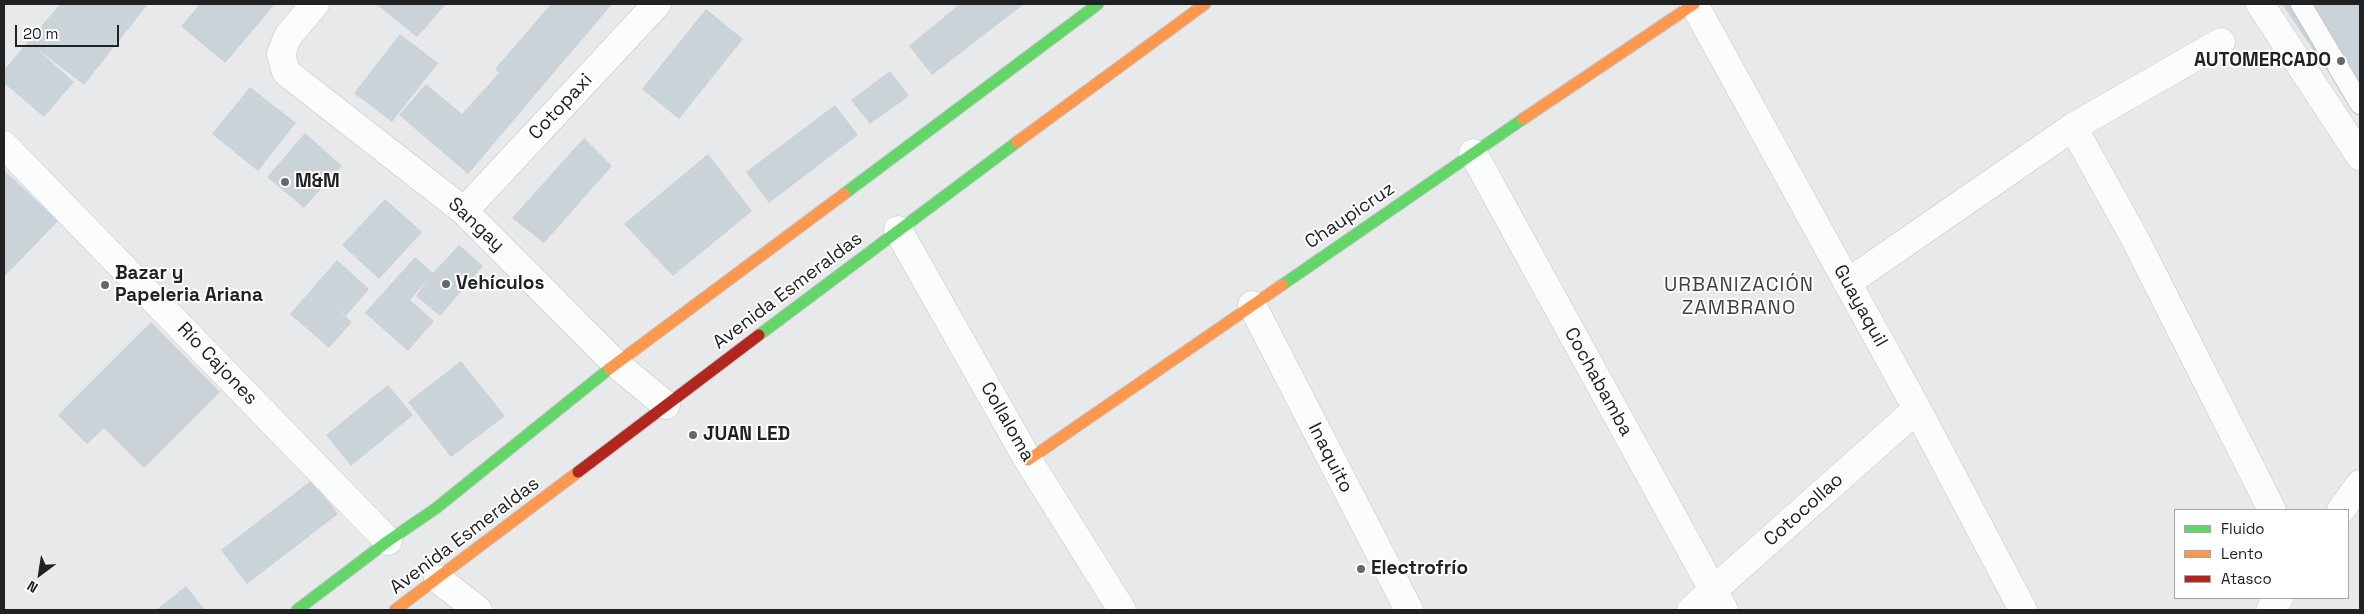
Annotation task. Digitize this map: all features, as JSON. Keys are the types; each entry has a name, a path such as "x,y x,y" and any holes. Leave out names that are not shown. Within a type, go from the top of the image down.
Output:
{"main road":[{"name":"Avenida Esmeraldas","path":"297,610 388,541 436,509 616,364 1098,4"},
{"name":"Avenida Esmeraldas","path":"395,610 438,580 898,230 1205,4"},
{"name":"Chaupicruz","path":"1028,460 1694,4"}],"street":[{"name":"Sangay","path":"315,4 288,36 281,54 286,72 464,211 616,364 666,405"},
{"name":"Cotopaxi","path":"464,211 657,4"},
{"name":"Guayaquil","path":"1694,4 1917,409 2023,610"},
{"path":"2260,4 2360,156"},
{"path":"1847,283 2073,127 2221,42"},
{"path":"2073,127 2134,237 2271,509"},
{"name":"Río Cajones","path":"4,145 388,541"},
{"name":"Cochabamba","path":"1473,154 1718,601"},
{"name":"Collaloma","path":"898,230 1028,460 1120,609"},
{"name":"Inaquito","path":"1252,305 1409,610"},
{"name":"Cotocollao","path":"1691,610 1718,601 1917,409"},
{"path":"2342,509 2360,484"},
{"path":"438,580 478,610"},
{"path":"2270,610 2278,599"}],"lane":[{"path":"2301,4 2360,104"}],"building":[{"path":"60,4 148,4 84,85 36,48 74,82 44,117 4,83 4,70"},
{"path":"200,4 275,4 225,63 181,26"},
{"path":"376,4 446,4 417,37"},
{"path":"551,4 612,4 468,174 399,115 426,84 462,114 499,73 495,69"},
{"path":"960,4 1024,4 932,75 909,46"},
{"name":"AUTOMERCADO","path":"2282,4 2360,4 2360,118"},
{"path":"706,9 743,39 679,119 642,89"},
{"path":"400,34 438,63 392,122 354,93"},
{"path":"890,71 909,96 870,124 851,100"},
{"path":"250,87 296,123 258,171 212,134"},
{"path":"835,105 858,135 769,203 746,172"},
{"path":"305,133 342,166 304,208 267,177"},
{"path":"584,138 612,166 544,243 512,218"},
{"path":"708,154 752,211 673,276 624,224"},
{"path":"4,170 58,221 4,277"},
{"path":"385,199 422,232 379,279 342,245"},
{"path":"459,245 483,266 440,316 416,296 428,279 410,300 434,321 408,351 365,313 415,257 433,273"},
{"path":"337,260 369,289 346,316 327,300 352,322 329,348 290,314"},
{"path":"151,322 220,392 144,468 104,428 87,444 58,415"},
{"path":"461,361 505,416 451,457 408,402"},
{"path":"388,385 413,415 351,466 326,435"},
{"path":"312,480 338,514 247,584 221,550"},
{"path":"186,586 205,610 156,610"}],"traffic: fast":[{"path":"844,194 1098,4"},
{"path":"1282,285 1523,119"},
{"path":"759,335 1017,142"},
{"path":"297,610 388,541 435,509 609,369"}],"traffic: slow":[{"path":"1017,142 1205,4"},
{"path":"1523,119 1694,4"},
{"path":"609,369 844,194"},
{"path":"1028,460 1282,285"},
{"path":"395,610 578,472"}],"traffic: jam":[{"path":"578,472 759,335"}],"place":[{"name":"AUTOMERCADO","path":"2341,61"},
{"name":"M&M","path":"285,182"},
{"name":"Vehículos","path":"446,284"},
{"name":"Bazar y Papeleria Ariana","path":"105,285"},
{"name":"JUAN LED","path":"693,435"},
{"name":"Electrofrío","path":"1361,569"}],"district":[{"name":"URBANIZACIÓN ZAMBRANO","path":"1739,298"}]}
